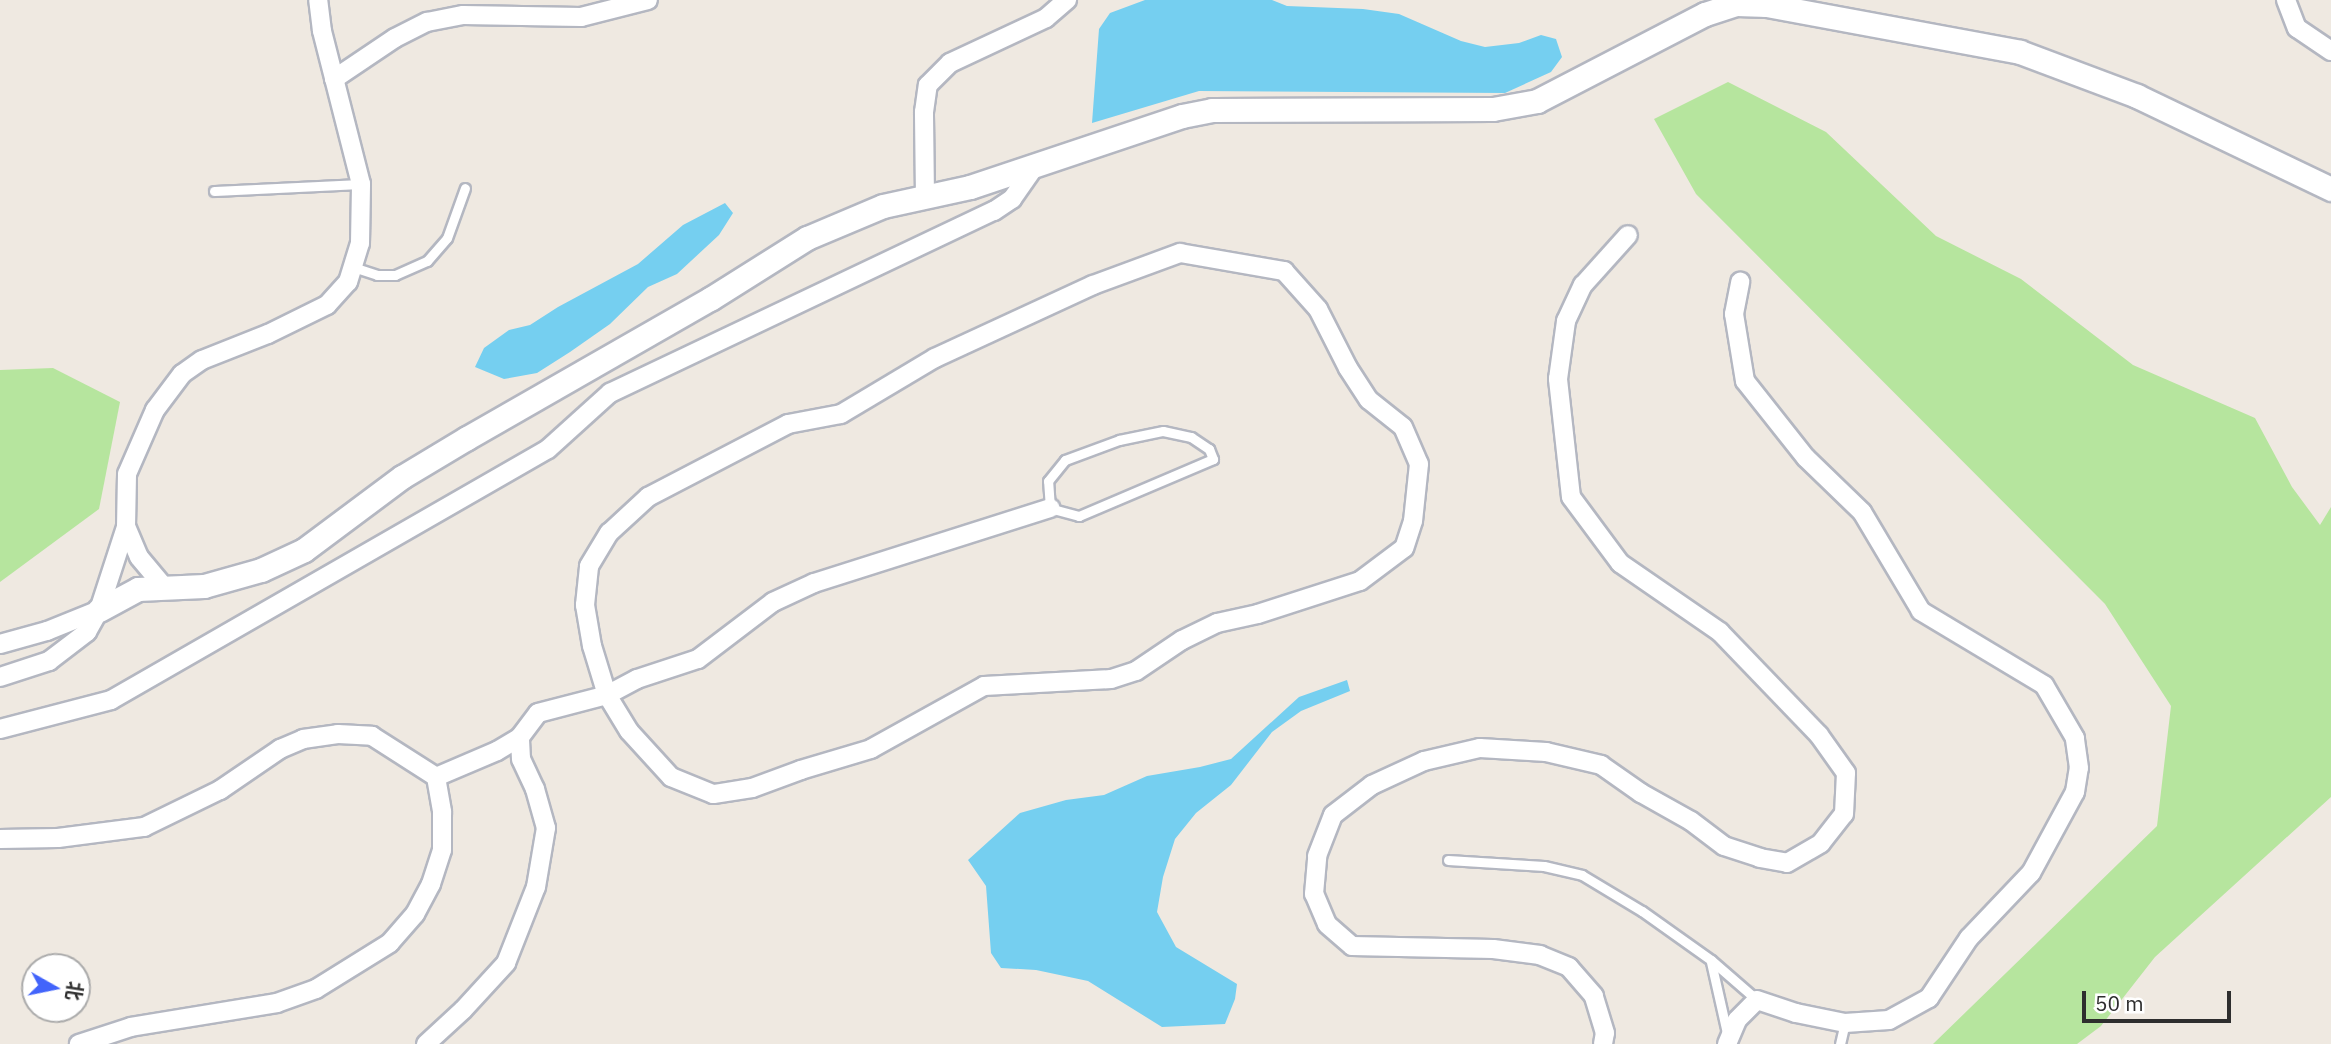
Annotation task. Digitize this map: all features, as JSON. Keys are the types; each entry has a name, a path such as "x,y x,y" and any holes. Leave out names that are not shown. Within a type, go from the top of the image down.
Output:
{"street":[{"path":"0,677 49,661 87,632 99,610 126,527 127,474 155,410 182,374 202,359 268,334 327,305 348,282 360,243 361,184 334,79 318,0"},
{"path":"334,79 395,38 427,22 463,15 581,17 648,0"},
{"path":"925,197 924,112 928,85 950,63 1046,18 1067,0"},
{"path":"2286,0 2298,28 2331,51"},
{"path":"0,644 47,631 99,610 138,589 204,586 261,570 304,550 402,477 710,299 807,238 883,206 970,187 1182,116 1212,110 1493,109 1537,101 1705,14 1736,4 1768,5 2020,52 2137,96 2331,189"},
{"path":"0,729 111,700 548,449 610,393 995,211 1012,199 1035,166"},
{"path":"1603,1044 1605,1033 1594,996 1569,967 1540,954 1493,948 1352,946 1327,924 1314,894 1317,856 1333,816 1372,785 1424,761 1480,748 1546,752 1601,765 1641,793 1691,821 1724,846 1759,858 1787,863 1821,843 1844,814 1846,773 1819,735 1720,632 1620,563 1571,497 1558,379 1566,321 1583,285 1628,234"},
{"path":"1180,253 1284,271 1318,309 1348,368 1369,400 1403,427 1419,464 1413,521 1404,548 1360,581 1258,614 1217,622 1182,640 1136,671 1111,678 984,686 871,749 752,788 713,794 671,777 629,731 607,695 592,646 585,605 589,566 610,533 648,497 788,424 841,414 935,358 1093,285 1180,253"},
{"path":"1728,1042 1737,1020 1757,1000 1796,1013 1846,1023 1889,1020 1929,998 1969,938 2031,873 2075,792 2079,768 2075,738 2044,685 1921,611 1862,512 1807,458 1745,381 1734,314 1740,282"},
{"path":"436,777 497,751 520,737 538,713 607,695 637,679 698,659 773,602 814,583 1050,508"},
{"path":"126,527 139,558 165,588"},
{"path":"0,839 58,838 144,827 220,790 280,750 303,739 338,734 372,736 436,777 442,813 442,850 431,884 415,914 390,943 316,989 277,1003 131,1027 79,1044"},
{"path":"426,1044 463,1010 506,962 536,887 545,828 535,789 521,759 520,737"}],"lane":[{"path":"214,191 361,184"},
{"path":"353,267 377,275 395,275 427,261 447,239 465,188"},
{"path":"1163,431 1173,433 1191,437 1209,449 1213,459 1079,516 1050,508 1048,481 1065,460 1119,440 1163,431"},
{"path":"1448,860 1544,866 1582,875 1642,911 1710,960 1757,1000"},
{"path":"1710,960 1728,1042"},
{"path":"1840,1044 1846,1023"}],"green space":[{"path":"1728,82 1826,132 1936,236 2021,279 2133,365 2255,418 2292,487 2320,525 2331,507 2331,797 2155,957 2101,1026 2077,1044 1933,1044 2157,826 2171,706 2105,604 1696,194 1654,119"},
{"path":"53,368 120,402 99,509 0,582 0,370"}],"water":[{"path":"1145,0 1272,0 1287,6 1363,9 1399,14 1461,41 1485,47 1519,43 1541,35 1556,39 1562,57 1551,72 1505,93 1199,91 1092,123 1099,29 1110,13"},
{"path":"725,203 733,213 719,235 677,274 648,287 610,324 570,352 537,373 504,379 475,367 484,348 509,330 530,325 638,264 683,225"},
{"path":"1347,680 1350,691 1301,711 1272,732 1231,785 1196,813 1175,839 1163,877 1157,912 1176,947 1237,984 1235,999 1225,1024 1162,1027 1088,981 1036,970 1001,968 991,953 986,886 968,860 1020,813 1066,800 1104,795 1147,776 1231,759 1299,697"}]}
